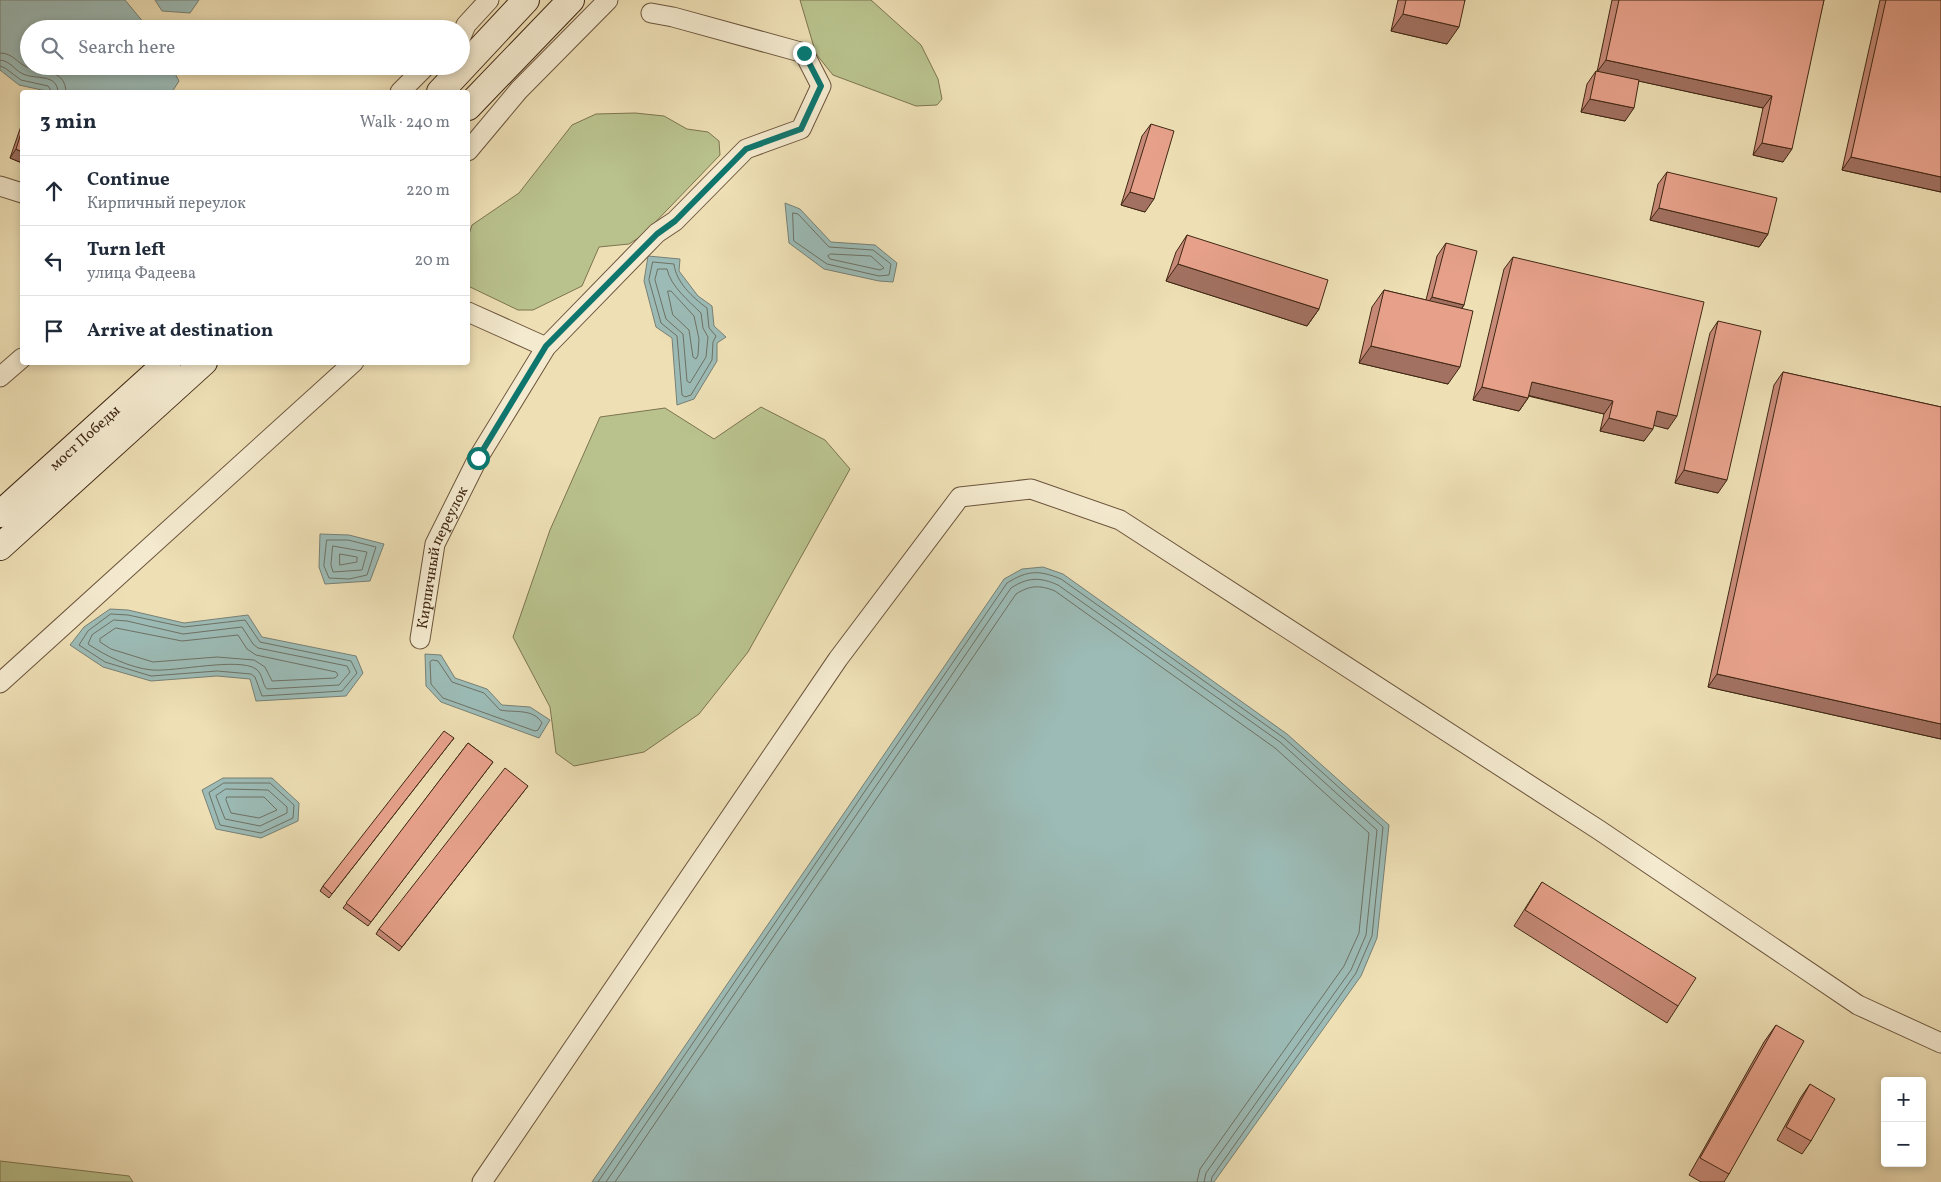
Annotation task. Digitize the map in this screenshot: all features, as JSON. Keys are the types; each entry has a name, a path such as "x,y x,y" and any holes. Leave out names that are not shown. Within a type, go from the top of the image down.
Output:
{"main road":[{"path":"470,60 526,0"},
{"path":"470,105 571,0"},
{"path":"442,90 456,75"},
{"name":"мост Победы","path":"0,514 165,365"},
{"path":"0,547 199,367"}],"street":[{"path":"470,22 489,0"},
{"path":"470,149 519,90 608,0"},
{"name":"Кирпичный переулок","path":"420,639 435,544 478,458 546,346 657,234 675,221 746,149 801,129 821,86 804,53 673,17 651,13"},
{"path":"402,90 417,75"},
{"path":"441,90 447,75"},
{"path":"470,105 519,90"},
{"path":"0,186 20,192"},
{"path":"470,313 546,346"},
{"path":"0,377 20,360"},
{"path":"0,683 348,366"},
{"path":"482,1182 838,658 960,497 1030,490 1120,520 1599,830 1858,1005 1941,1043"}],"green space":[{"path":"800,0 871,0 921,45 938,79 942,99 937,105 916,106 833,75 816,54"},
{"path":"635,113 664,116 687,129 708,132 719,141 720,155 643,235 629,244 599,247 582,286 533,310 518,310 470,287 470,231 472,225 519,193 572,125 596,114"},
{"path":"761,407 825,440 850,469 748,652 699,714 644,752 574,766 556,753 550,707 513,637 550,530 600,417 665,408 714,439"},
{"path":"0,1161 129,1176 133,1182 0,1182"}],"water":[{"path":"0,0 125,0 142,20 20,20 20,75 176,75 179,81 173,90 42,90 19,85 0,70"},
{"path":"155,0 199,0 190,13 162,11"},
{"path":"785,203 800,209 831,242 875,245 897,263 893,282 879,281 824,269 789,243"},
{"path":"648,256 680,259 679,271 698,296 712,306 714,326 726,337 717,343 717,361 694,399 677,405 672,338 656,327 644,281"},
{"path":"320,534 349,535 384,544 370,581 325,584 319,567"},
{"path":"1043,567 1063,574 1287,734 1389,825 1377,938 1361,976 1214,1182 592,1182 1004,579 1022,569"},
{"path":"110,609 128,610 184,623 248,615 262,637 356,656 363,673 346,696 256,701 250,679 217,676 151,681 103,667 70,645 84,627"},
{"path":"425,654 441,655 455,678 487,689 502,705 530,707 550,720 539,738 441,702 426,686"},
{"path":"223,778 272,778 299,803 298,821 261,838 216,829 202,790"}],"building":[{"path":"1406,0 1465,0 1459,27 1403,14"},
{"path":"1619,0 1824,0 1792,149 1762,143 1772,96 1606,60"},
{"path":"1886,0 1941,0 1941,177 1851,157"},
{"path":"1596,71 1639,80 1634,108 1590,99"},
{"path":"1151,124 1174,131 1154,199 1130,192"},
{"path":"20,136 20,151 16,149"},
{"path":"1667,172 1777,198 1768,234 1659,208"},
{"path":"1187,235 1328,280 1319,309 1178,264"},
{"path":"1446,243 1477,251 1464,305 1432,297"},
{"path":"1513,257 1704,302 1677,416 1657,411 1653,429 1609,418 1613,401 1532,382 1528,398 1482,387"},
{"path":"1384,290 1473,311 1460,367 1371,346"},
{"path":"1718,321 1761,331 1727,480 1684,470"},
{"path":"1783,372 1941,407 1941,724 1717,674"},
{"path":"444,731 454,738 332,894 323,886"},
{"path":"468,743 493,762 371,922 346,903"},
{"path":"505,768 528,786 402,947 379,929"},
{"path":"1542,882 1696,978 1678,1006 1525,910"},
{"path":"1776,1025 1804,1041 1729,1174 1700,1158"},
{"path":"1810,1084 1835,1099 1811,1141 1786,1127"}],"route":[{"path":"478,458 546,346 657,234 675,221 746,149 801,129 821,86 804,53"}]}
